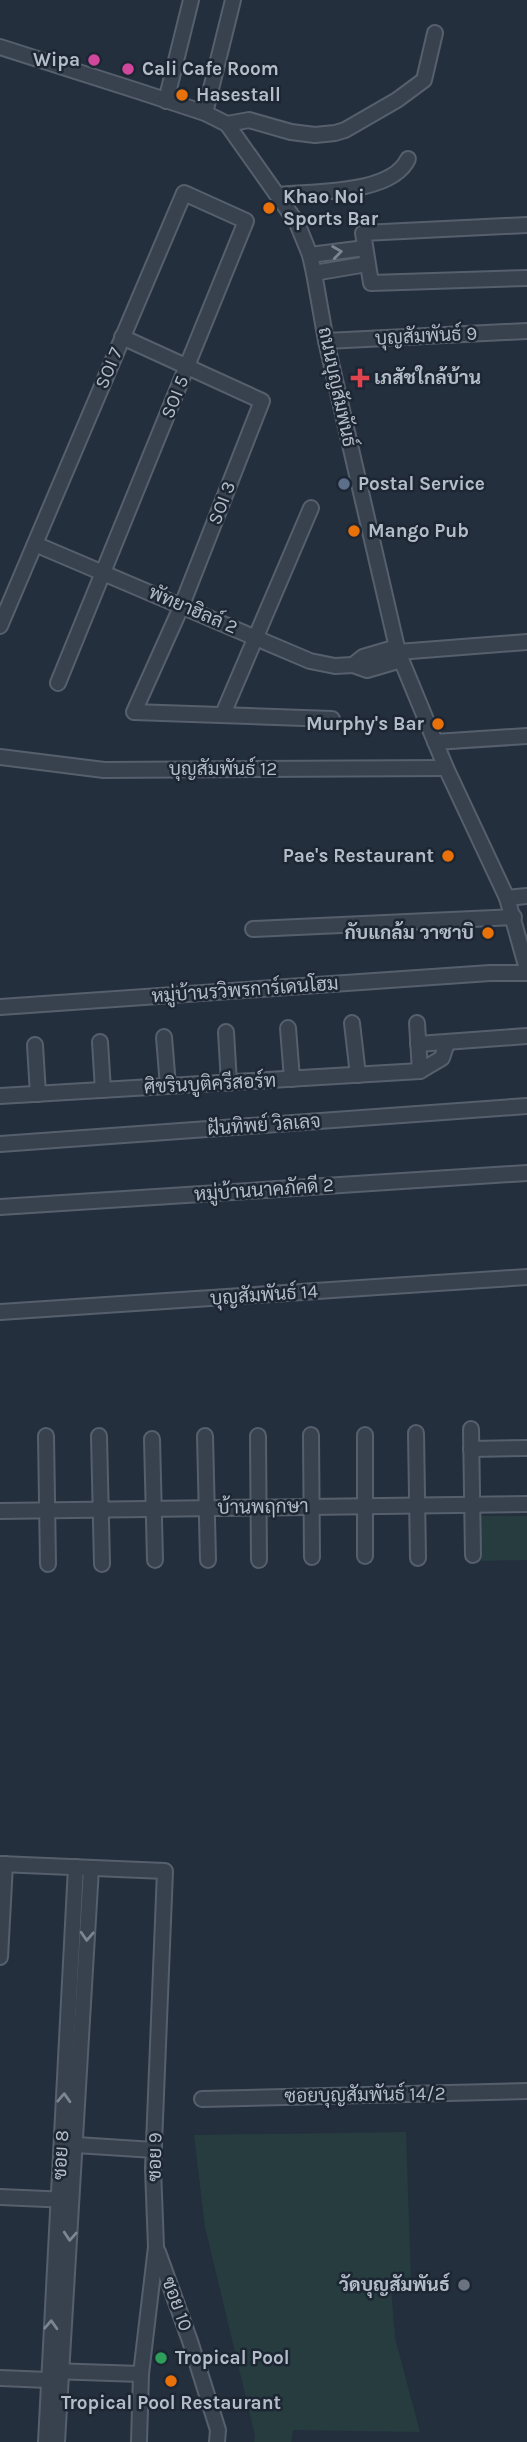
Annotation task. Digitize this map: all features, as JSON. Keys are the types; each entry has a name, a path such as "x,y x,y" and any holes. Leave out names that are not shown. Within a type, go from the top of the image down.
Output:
{"street":[{"path":"166,101 191,0"},
{"path":"205,113 233,0"},
{"path":"227,124 249,120 291,132 316,135 345,130 397,100 424,80 435,33"},
{"name":"ถนนบุญสัมพันธ์","path":"0,47 205,113 227,124 297,223 310,256 326,341 399,653 446,768 507,898 527,971"},
{"path":"277,195 370,185 396,174 408,159"},
{"name":"SOI 7","path":"0,626 184,193 246,222"},
{"name":"SOI 5","path":"58,683 246,222"},
{"path":"527,225 363,233 370,283 527,278"},
{"path":"310,256 365,248"},
{"path":"314,273 368,264"},
{"name":"บุญสัมพันธ์ 9","path":"326,341 527,331"},
{"path":"122,337 187,366"},
{"name":"SOI 3","path":"187,366 262,401 182,605 134,712 223,714"},
{"path":"311,508 223,714 332,719"},
{"name":"พัทยาฮิลล์ 2","path":"35,544 318,664 354,665 367,670 399,653 527,642"},
{"path":"435,742 527,736"},
{"name":"บุญสัมพันธ์ 12","path":"0,757 104,770 446,768"},
{"path":"507,898 527,896"},
{"path":"253,929 514,917"},
{"name":"หมู่บ้านรวิพรการ์เดนโฮม","path":"0,1007 527,971"},
{"path":"352,1023 358,1075"},
{"path":"417,1023 420,1071 442,1058 447,1043"},
{"path":"288,1028 292,1079"},
{"path":"226,1032 229,1083"},
{"path":"418,1044 527,1035"},
{"path":"164,1037 168,1086"},
{"path":"100,1042 103,1090"},
{"path":"35,1045 38,1094"},
{"name":"ศิขรินบูติครีสอร์ท","path":"0,1096 420,1071"},
{"name":"ฝันทิพย์ วิลเลจ","path":"0,1144 527,1105"},
{"name":"หมู่บ้านนาคภัคดี 2","path":"0,1208 527,1173"},
{"name":"บุญสัมพันธ์ 14","path":"0,1312 527,1277"},
{"path":"471,1429 473,1555"},
{"path":"416,1433 418,1558"},
{"path":"311,1435 313,1557"},
{"path":"365,1435 365,1556"},
{"path":"46,1436 48,1563"},
{"path":"99,1436 102,1564"},
{"path":"205,1436 208,1560"},
{"path":"258,1436 259,1560"},
{"path":"152,1439 155,1560"},
{"path":"471,1449 527,1448"},
{"name":"บ้านพฤกษา","path":"0,1511 527,1504"},
{"path":"0,1957 2,1864 83,1867"},
{"name":"ซอย 9","path":"83,1867 165,1871 154,2150 156,2247 141,2374 139,2442"},
{"name":"ซอย 8","path":"66,2200 76,2145 83,1867"},
{"name":"ซอย 8","path":"46,2442 66,2200 83,1867"},
{"name":"ซอยบุญสัมพันธ์ 14/2","path":"202,2099 527,2091"},
{"path":"76,2145 154,2150"},
{"path":"0,2197 66,2200"},
{"name":"ซอย 10","path":"156,2247 211,2405 218,2430 217,2442"},
{"path":"0,2378 53,2374 141,2374"},
{"name":"ซอย 8","path":"53,2374 57,2442"}],"green space":[{"path":"478,1516 527,1516 527,1560 477,1561"},
{"path":"406,2132 411,2282 391,2288 395,2338 420,2432 293,2430 291,2442 254,2442 255,2435 205,2227 194,2135"}],"place":[{"name":"Wipa","path":"94,60"},
{"name":"Cali Cafe Room","path":"128,69"},
{"name":"Hasestall","path":"182,95"},
{"name":"Khao Noi Sports Bar","path":"269,208"},
{"name":"เภสัชใกล้บ้าน","path":"360,378"},
{"name":"Postal Service","path":"344,484"},
{"name":"Mango Pub","path":"354,531"},
{"name":"Murphy's Bar","path":"438,724"},
{"name":"Pae's Restaurant","path":"448,856"},
{"name":"กับแกล้ม วาซาบิ","path":"488,933"},
{"name":"วัดบุญสัมพันธ์","path":"464,2285"},
{"name":"Tropical Pool","path":"161,2358"},
{"name":"Tropical Pool Restaurant","path":"171,2381"}]}
